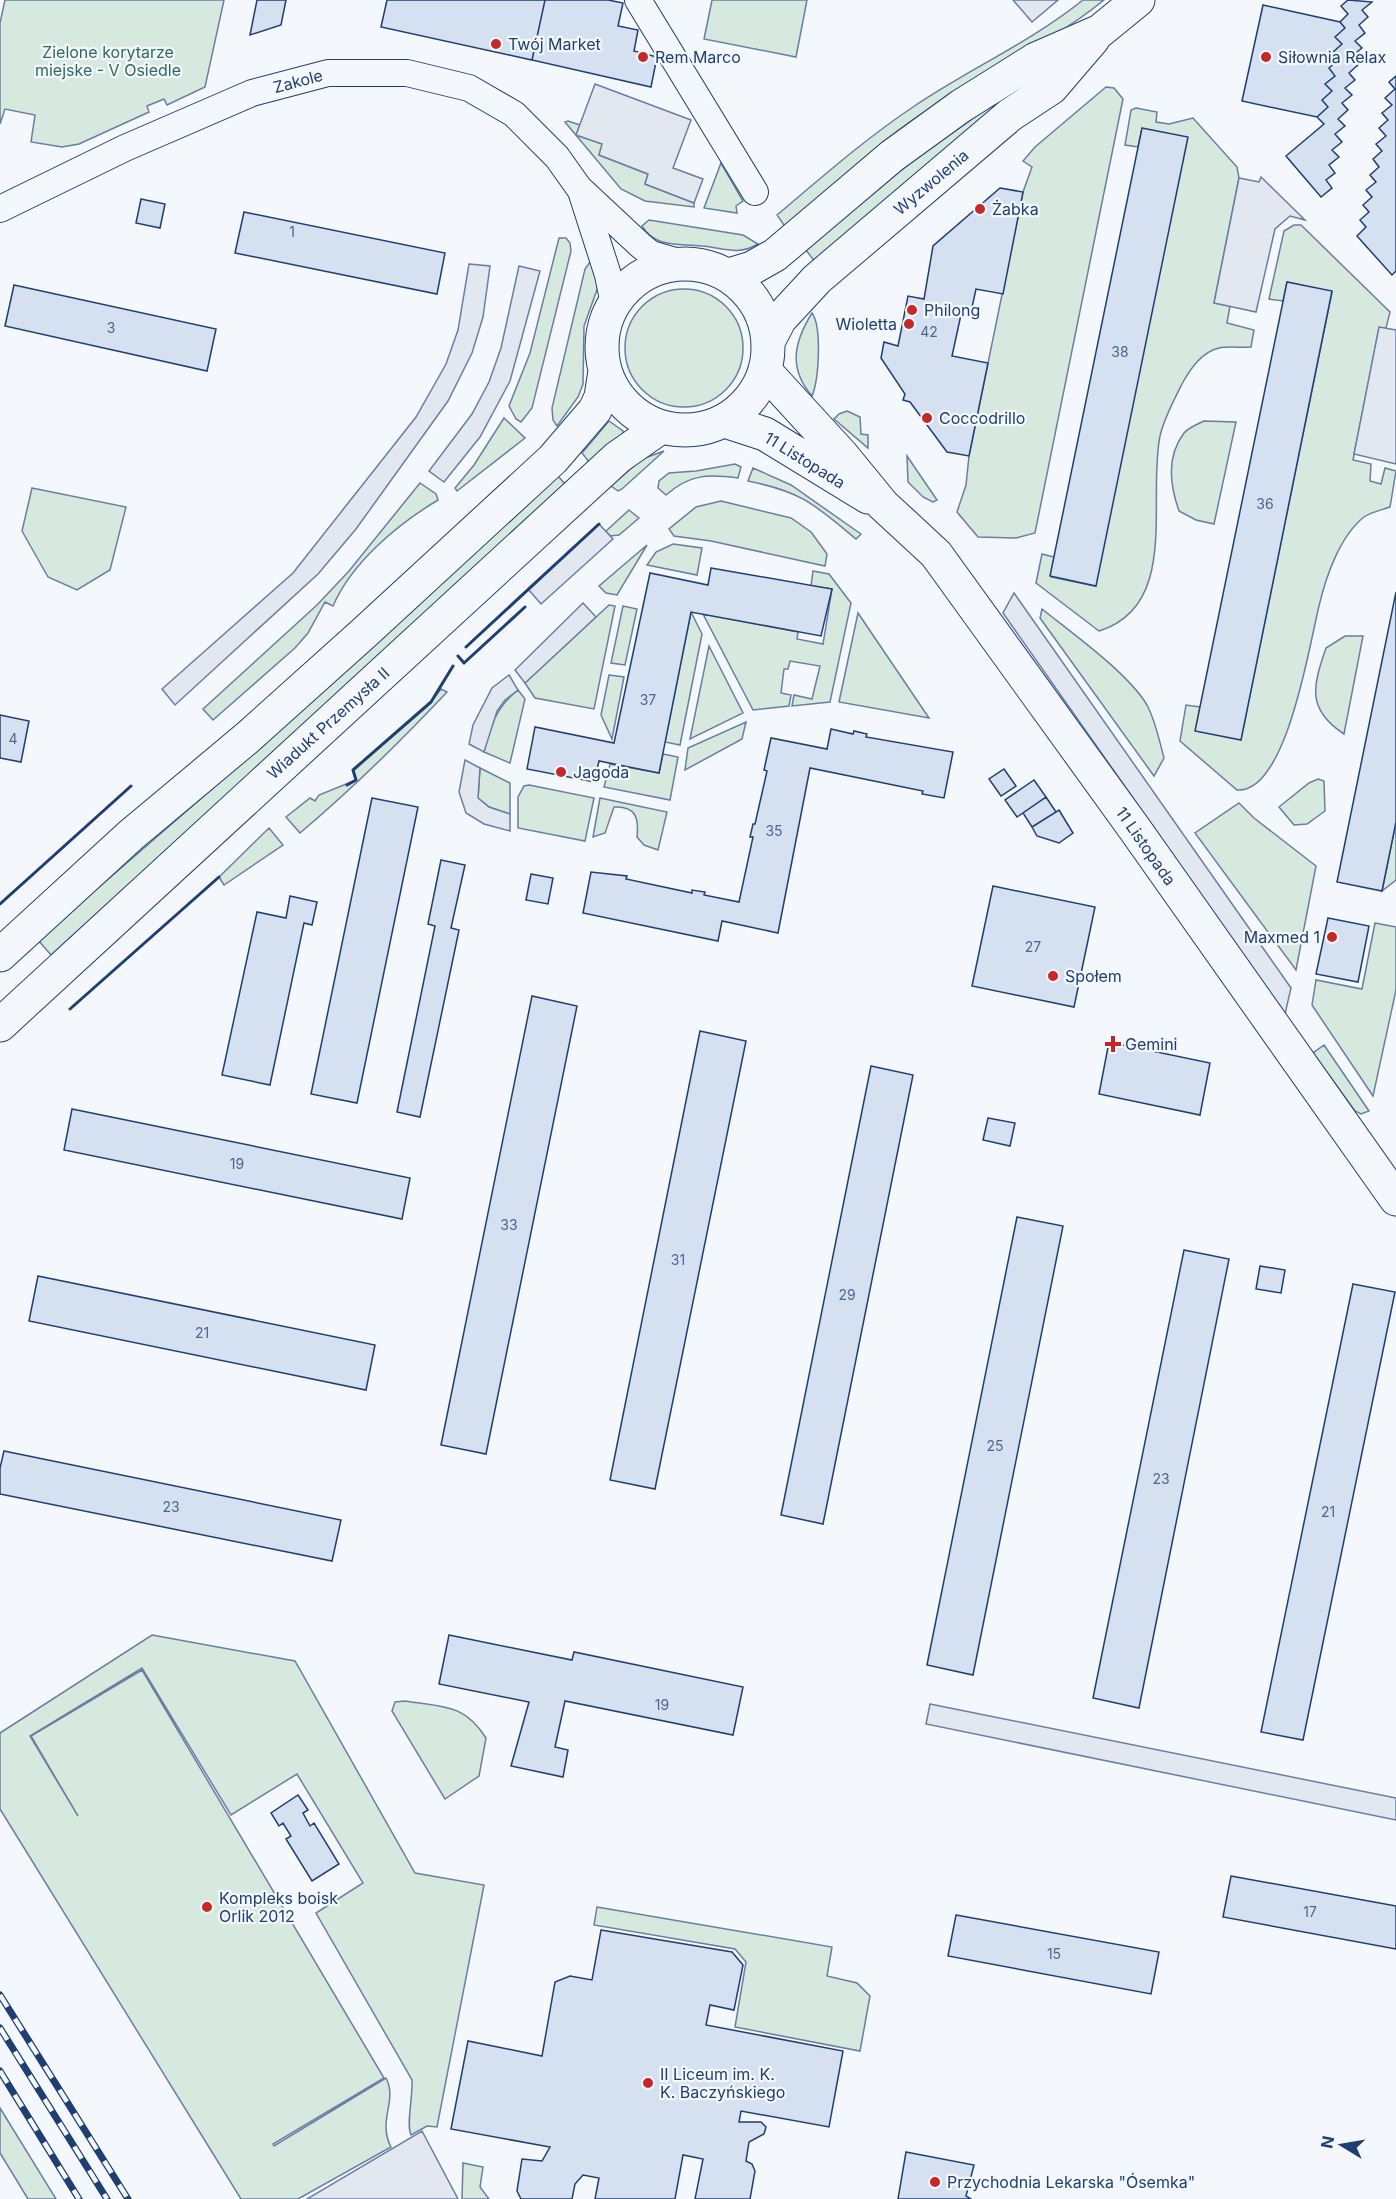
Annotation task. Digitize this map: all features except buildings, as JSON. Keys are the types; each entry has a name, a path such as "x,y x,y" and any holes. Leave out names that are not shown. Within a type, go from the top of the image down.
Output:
{"main road":[{"name":"Wyzwolenia","path":"767,356 780,319 817,279 1010,115 1051,88 1100,31 1138,0"},
{"name":"Wyzwolenia","path":"729,275 752,268 775,255 892,156 960,106 1036,59 1100,31"},
{"path":"6,949 131,835 297,693 553,459 595,410 601,397 605,371 603,337 614,304 626,287 662,266 682,263 706,267 729,275 745,288 757,303 765,321 767,356 756,392 742,408 725,421 693,430 661,427 642,419 626,406 614,390 605,371"},
{"name":"11 Listopada","path":"767,356 883,505 936,554 1396,1199"},
{"name":"11 Listopada","path":"725,421 765,434 835,479 883,505"},
{"name":"Wiadukt Przemysła II","path":"0,1025 45,981 618,457 661,427"}],"street":[{"path":"638,0 755,192"},
{"name":"Zakole","path":"0,209 125,148 252,93 342,71 407,73 469,88 514,114 557,157 579,188 651,254 682,263"},
{"name":"Zakole","path":"579,188 606,266 614,304"}],"green space":[{"name":"Zielone korytarze miejske - V Osiedle","path":"5,0 224,0 205,87 167,105 164,99 147,106 149,112 79,144 62,147 31,142 35,115 5,109 0,124 0,23"},
{"path":"712,0 807,0 796,57 704,39"},
{"path":"1083,0 1104,0 1039,45 948,97 907,124 854,167 786,228 777,215 878,132 934,93 1042,29"},
{"path":"1050,65 815,262 806,250 916,158"},
{"path":"1106,87 1114,88 1123,99 1035,533 1016,538 978,537 957,512 966,485 969,456 1023,192 1032,167 1023,161 1035,147"},
{"path":"1136,108 1157,112 1156,122 1169,124 1193,118 1237,167 1239,178 1214,303 1230,306 1227,323 1254,330 1251,347 1223,347 1207,353 1198,361 1183,382 1160,436 1157,461 1155,548 1150,575 1141,599 1124,618 1099,631 1036,583 1042,554 1054,557 1051,577 1095,586 1142,129 1138,147 1125,145 1131,110"},
{"path":"565,122 580,125 576,135 603,144 599,155 648,174 645,184 694,203 694,207 645,201 621,189"},
{"path":"721,163 743,201 736,206 737,213 704,208"},
{"path":"649,220 743,235 758,244 744,250 731,250 669,244 654,238 642,226"},
{"path":"1294,225 1301,225 1390,312 1386,328 1379,328 1353,460 1371,464 1370,481 1381,484 1385,468 1396,471 1390,507 1367,515 1355,525 1335,557 1319,606 1302,681 1283,743 1270,768 1255,785 1237,790 1180,741 1186,705 1200,707 1196,731 1241,739 1332,292 1287,282 1283,301 1269,299 1284,231"},
{"path":"559,238 566,238 570,243 571,251 532,408 521,422 516,419 509,406 530,353"},
{"path":"593,258 598,287 584,326 583,384 578,397 557,426 553,420 552,408 585,269"},
{"path":"684,289 707,294 726,306 738,325 743,348 738,371 726,390 707,402 684,407 661,402 642,390 630,371 625,348 630,325 642,306 661,294"},
{"path":"812,313 817,329 818,353 812,396 799,375 796,355 801,334"},
{"path":"847,411 860,417 861,434 868,435 868,448 834,419"},
{"path":"504,418 525,438 457,491 455,488 474,465"},
{"path":"609,421 623,431 623,434 589,462 582,453"},
{"path":"1204,421 1236,422 1214,524 1196,520 1179,511 1173,491 1171,471 1178,442 1186,431"},
{"path":"664,451 622,489 618,491 611,486 642,459"},
{"path":"907,456 937,500 933,502 923,497 908,482"},
{"path":"735,464 741,467 738,478 708,476 691,479 666,495 658,488 659,481 669,473"},
{"path":"753,468 791,485 861,534 856,539 796,495 748,481"},
{"path":"558,476 566,485 51,955 38,940 250,756"},
{"path":"420,483 436,494 438,500 407,520 364,559 341,590 333,606 325,602 308,633 295,648 213,720 203,709 317,605 349,571"},
{"path":"32,488 126,507 110,570 77,590 48,577 22,531"},
{"path":"721,501 791,518 811,532 827,554 825,566 711,541 674,536 669,529 696,507"},
{"path":"629,510 639,518 619,535 610,536 606,531"},
{"path":"673,544 702,548 697,575 647,565 656,552"},
{"path":"647,545 617,595 606,593 599,586"},
{"path":"813,571 829,574 851,603 830,702 792,706 794,695 812,699 820,666 790,661 788,669 784,669 781,693 791,695 789,706 753,710 703,614 798,632 797,639 823,644 832,589 811,586"},
{"path":"609,605 615,606 594,709 535,698 525,683"},
{"path":"623,606 637,609 625,665 611,663"},
{"path":"1042,609 1113,667 1147,705 1155,724 1164,758 1154,776 1040,618"},
{"path":"691,612 702,634 680,745 665,742"},
{"path":"858,613 929,718 839,702"},
{"path":"1345,636 1363,636 1344,734 1323,715 1318,706 1316,685 1326,648"},
{"path":"709,646 743,713 690,739"},
{"path":"609,675 624,677 612,739 601,715"},
{"path":"441,689 447,692 412,729 300,833 286,817 310,798 315,801 319,795 356,780 353,770 431,702"},
{"path":"518,690 525,699 510,763 484,752 495,717"},
{"path":"746,722 742,739 685,770 688,748"},
{"path":"663,754 678,757 670,800 604,787 610,764 659,773"},
{"path":"480,768 510,783 510,814 489,807 478,798"},
{"path":"1318,779 1324,781 1325,811 1307,824 1294,825 1279,807 1309,783"},
{"path":"529,785 594,798 585,841 518,828 518,797 524,786"},
{"path":"600,798 667,812 658,850 644,845 637,837 635,814 621,807 614,807 605,833 593,837"},
{"path":"1239,803 1254,818 1316,866 1296,970 1195,833"},
{"path":"1396,822 1396,880 1382,891"},
{"path":"269,828 283,845 224,885 219,877"},
{"path":"1375,923 1396,927 1396,990 1373,1096 1312,1005 1316,980 1362,989"},
{"path":"1324,1045 1369,1111 1361,1114 1355,1111 1313,1053"},
{"path":"152,1635 295,1661 415,1873 484,1885 437,2127 427,2126 411,2135 409,2125 412,2080 316,1913 363,1883 297,1774 231,1815 142,1668 30,1736 78,1816 31,1736 142,1670 384,2078 273,2144 274,2146 386,2078 390,2095 386,2128 391,2147 298,2199 241,2199 0,1809 0,1733"},
{"path":"405,1701 441,1706 460,1712 478,1727 486,1738 479,1776 445,1799 392,1711 395,1702"},
{"path":"597,1907 832,1947 827,1976 857,1983 870,1996 860,2051 735,2027 746,1962 735,1949 594,1925"},
{"path":"0,2108 56,2199 28,2199 0,2153"},
{"path":"463,2163 483,2167 480,2187 489,2199 462,2199"}],"shaded area":[{"path":"1013,0 1058,0 1032,22"},
{"path":"595,84 691,120 673,168 703,179 694,203 645,184 648,174 599,155 602,144 576,135"},
{"path":"1261,177 1305,220 1290,216 1275,229 1256,312 1214,303 1239,178 1259,182"},
{"path":"469,264 490,266 483,317 472,353 448,401 356,529 318,574 175,705 162,689 293,573 416,417 446,364 458,330"},
{"path":"519,266 540,271 510,381 480,437 444,482 429,471 472,414 489,382 501,348"},
{"path":"1379,327 1396,330 1396,464 1354,454"},
{"path":"599,524 613,539 541,604 528,589"},
{"path":"1014,593 1291,988 1285,1014 1003,613"},
{"path":"583,603 596,617 525,683 515,670"},
{"path":"509,675 518,690 505,700 497,711 484,752 469,744 473,725 492,688"},
{"path":"465,760 480,768 478,798 489,807 510,814 510,831 484,824 466,813 459,792"},
{"path":"930,1704 1396,1798 1396,1820 926,1724"},
{"path":"422,2131 458,2199 307,2199"}],"railway":[{"path":"0,1995 128,2199"},
{"path":"0,2028 107,2199"},
{"path":"0,2071 79,2199"}],"wall":[{"path":"466,647 599,524"},
{"path":"458,656 464,663 525,607"},
{"path":"347,785 356,780 353,770 431,702 453,666"},
{"path":"0,904 131,786"},
{"path":"70,1009 219,877"}],"place":[{"name":"Twój Market","path":"496,44"},
{"name":"Rem Marco","path":"643,57"},
{"name":"Siłownia Relax","path":"1266,57"},
{"name":"Żabka","path":"980,209"},
{"name":"Philong","path":"912,310"},
{"name":"Wioletta","path":"909,324"},
{"name":"Coccodrillo","path":"927,418"},
{"name":"Jagoda","path":"561,772"},
{"name":"Maxmed 1","path":"1332,937"},
{"name":"Społem","path":"1053,976"},
{"name":"Gemini","path":"1113,1044"},
{"name":"Kompleks boisk Orlik 2012","path":"207,1907"},
{"name":"II Liceum im. K. K. Baczyńskiego","path":"648,2083"},
{"name":"Przychodnia Lekarska \"Ósemka\"","path":"935,2182"}]}
